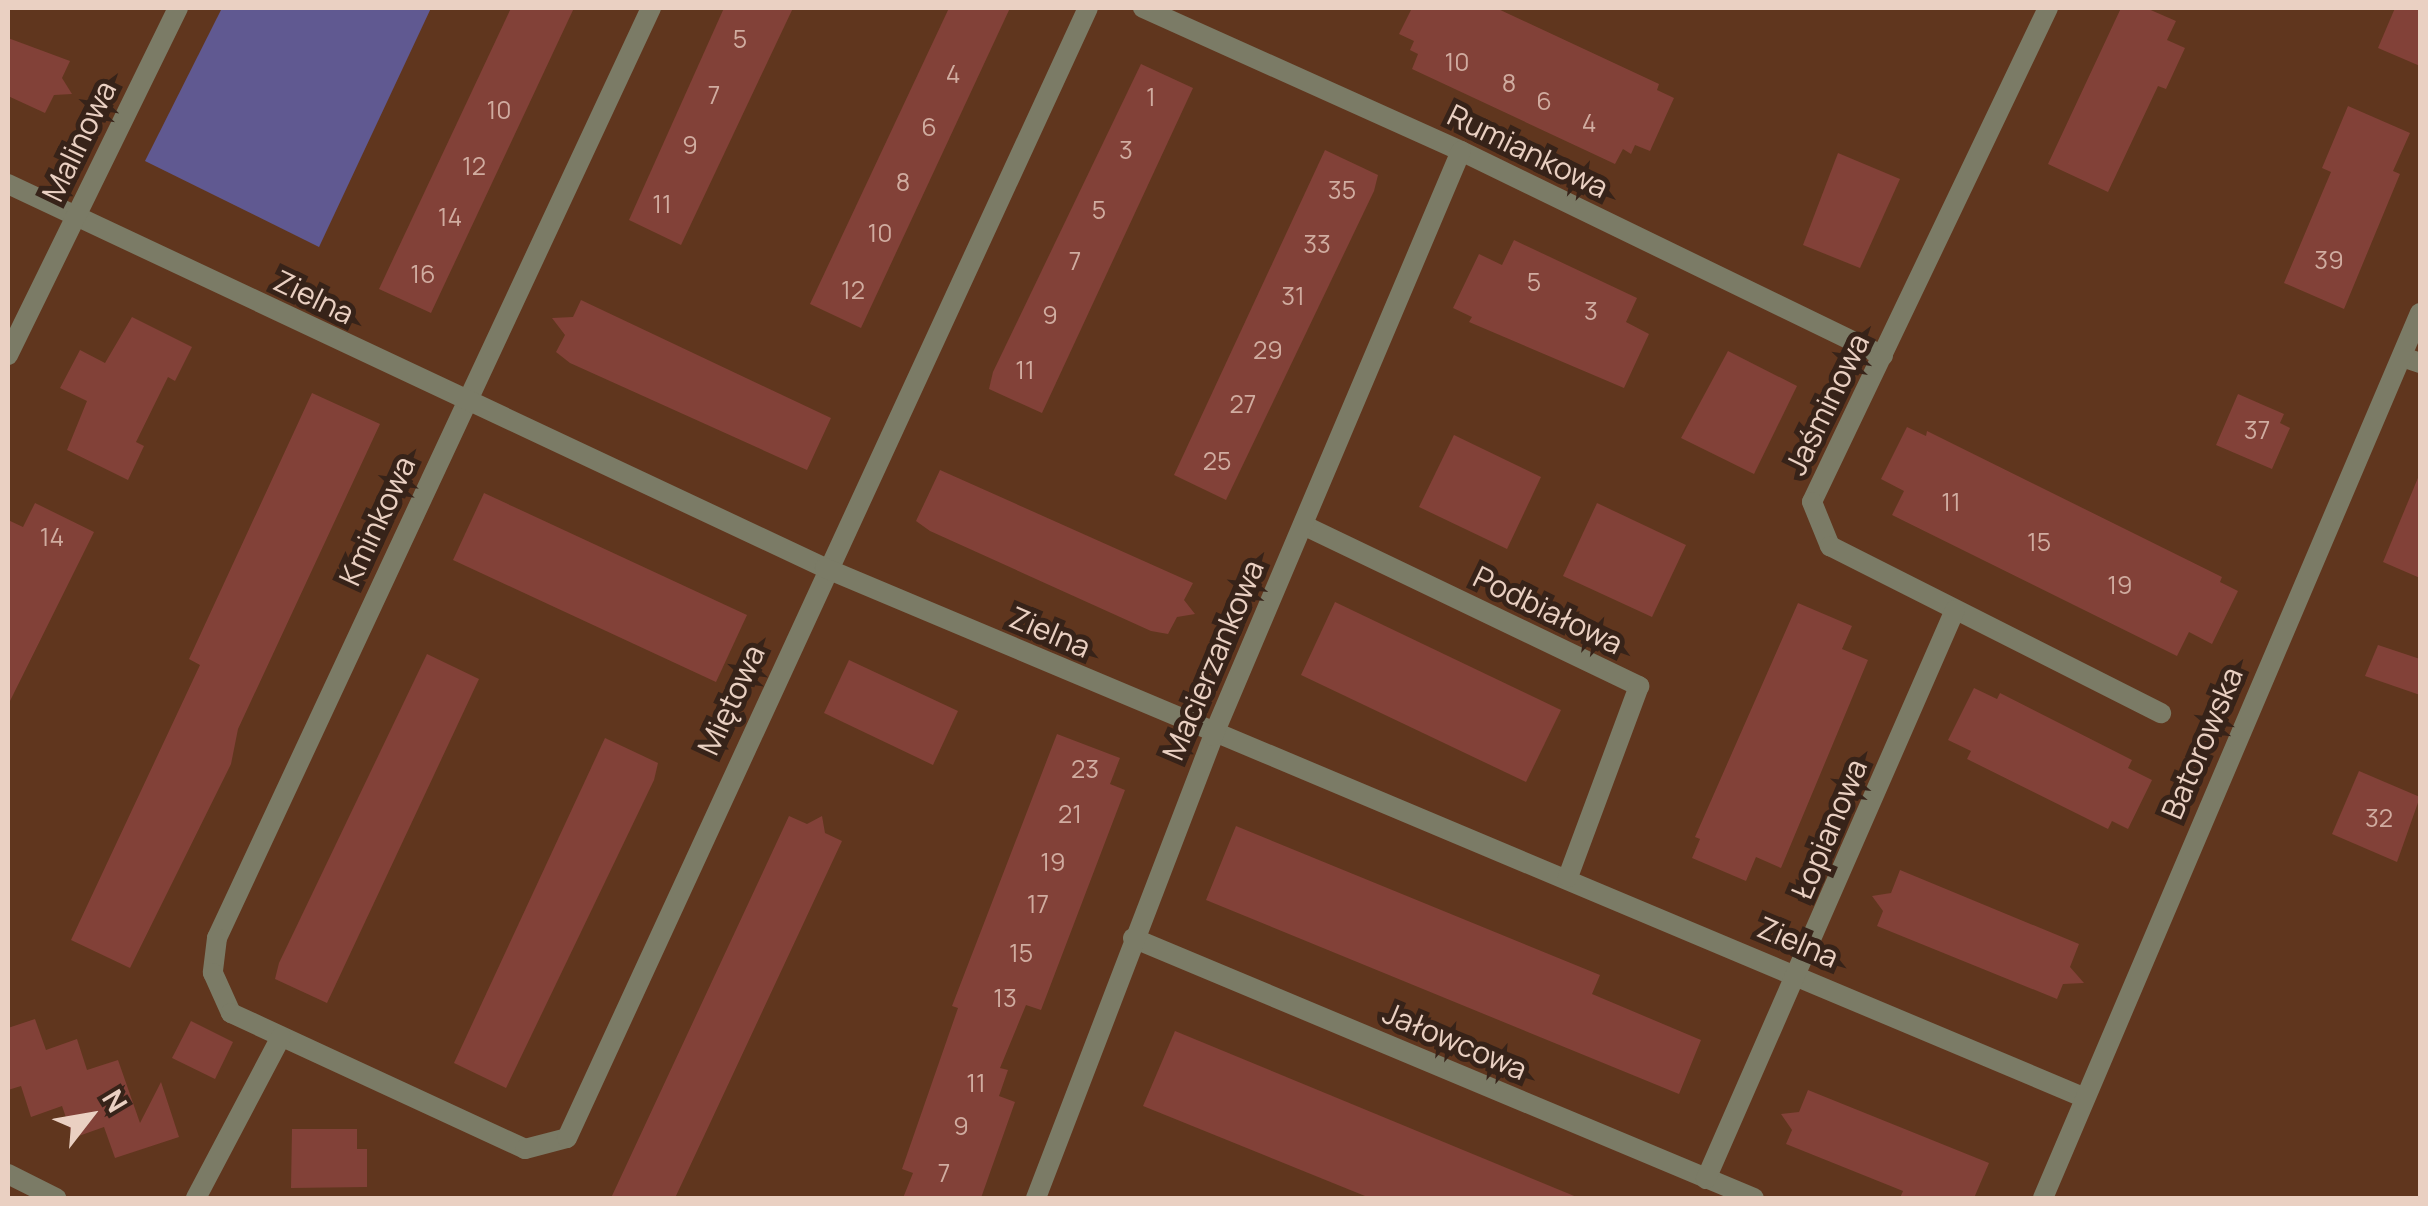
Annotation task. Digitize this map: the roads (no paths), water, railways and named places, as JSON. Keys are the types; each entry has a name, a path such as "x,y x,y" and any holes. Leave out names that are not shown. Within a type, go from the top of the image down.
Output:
{"street":[{"name":"Malinowa","path":"8,354 178,8"},
{"name":"Kminkowa","path":"281,1037 232,1013 219,995 213,973 217,938 651,8"},
{"name":"Miętowa","path":"281,1037 525,1149 567,1138 825,568 1088,8"},
{"name":"Rumiankowa","path":"1143,8 1461,151 1883,356"},
{"name":"Jaśminowa","path":"2048,8 1812,502 1830,546 2162,714"},
{"name":"Macierzankowa","path":"1036,1198 1132,938 1461,151"},
{"name":"Zielna","path":"8,184 464,403 825,568 1214,736 1568,876 2085,1098"},
{"name":"Batorowska","path":"2043,1198 2411,360 2420,313"},
{"name":"Podbiałowa","path":"1302,525 1639,686 1568,876"},
{"name":"Łopianowa","path":"1706,1179 1800,976 1955,610"},
{"name":"Jałowcowa","path":"1132,938 1754,1198"},
{"path":"196,1198 281,1037"},
{"path":"8,1174 56,1198"}]}
